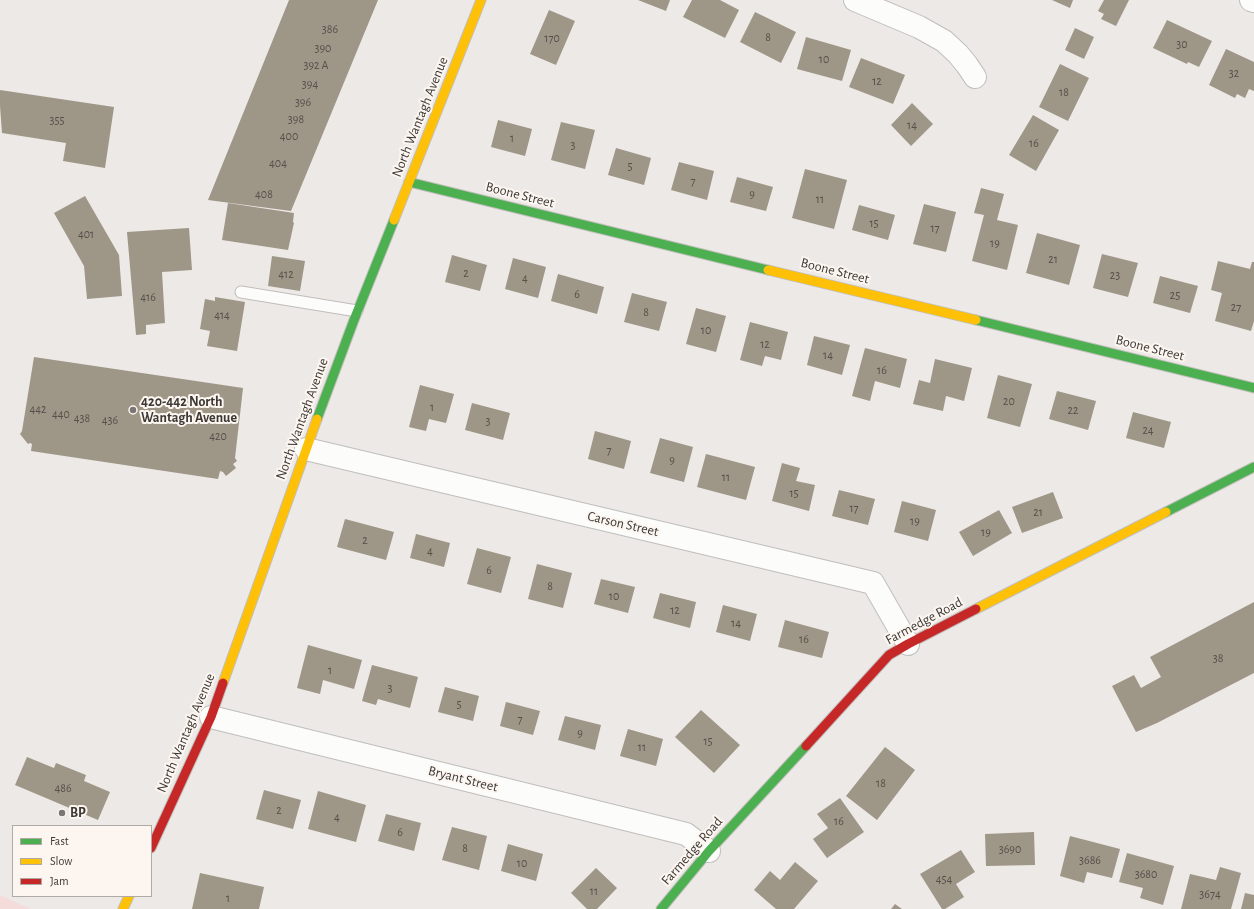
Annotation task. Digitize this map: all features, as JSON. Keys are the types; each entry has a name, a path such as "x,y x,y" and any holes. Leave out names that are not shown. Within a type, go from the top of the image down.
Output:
{"street":[{"name":"North Wantagh Avenue","path":"152,846 211,717 306,449 357,311 481,0"},
{"path":"855,0 919,27 944,41 958,54 975,77"},
{"name":"Boone Street","path":"409,182 1254,388"},
{"name":"Carson Street","path":"306,449 873,583 908,644"},
{"name":"Farmedge Road","path":"661,909 709,851 889,655 1254,467"},
{"name":"Bryant Street","path":"211,717 686,834 709,851"},
{"path":"123,909 129,897"}],"lane":[{"path":"241,292 357,311"}],"shaded area":[{"path":"0,895 31,909 0,909"}],"building":[{"path":"289,0 378,0 291,211 208,200"},
{"path":"638,0 670,0 666,11"},
{"path":"692,0 720,0 739,10 725,38 683,17"},
{"path":"1052,0 1073,0 1070,8"},
{"path":"1104,0 1129,0 1116,26 1101,19 1104,14 1098,11"},
{"path":"549,10 575,21 556,65 530,54"},
{"path":"755,12 796,32 781,63 740,42"},
{"path":"1167,20 1212,41 1199,67 1188,62 1187,64 1153,48"},
{"path":"1075,28 1094,37 1084,59 1065,50"},
{"path":"806,37 851,50 842,81 797,69"},
{"path":"1226,49 1254,62 1254,91 1249,89 1245,98 1237,94 1235,98 1209,85"},
{"path":"861,58 905,75 893,104 849,87"},
{"path":"1060,64 1089,78 1068,121 1039,107"},
{"path":"0,90 114,107 105,168 63,161 66,143 2,133"},
{"path":"912,103 933,124 911,146 891,125"},
{"path":"1033,115 1059,130 1036,171 1009,155"},
{"path":"498,120 532,129 525,156 491,147"},
{"path":"561,122 595,130 585,169 551,160"},
{"path":"616,148 651,158 644,185 608,175"},
{"path":"679,162 714,171 707,200 671,190"},
{"path":"805,169 847,180 834,229 792,218"},
{"path":"737,177 773,187 766,211 730,202"},
{"path":"981,188 1004,194 997,220 1018,225 1007,270 972,261 984,215 974,213"},
{"path":"85,196 119,255 122,296 87,299 84,266 54,213"},
{"path":"228,203 294,213 294,223 288,250 222,240"},
{"path":"924,204 956,212 946,252 913,244"},
{"path":"859,205 895,215 888,240 852,230"},
{"path":"189,228 192,270 162,272 165,323 146,325 146,334 136,335 127,232"},
{"path":"1037,233 1080,245 1069,285 1026,273"},
{"path":"1102,254 1138,263 1128,297 1093,288"},
{"path":"452,255 487,265 480,291 445,282"},
{"path":"272,256 305,261 300,291 268,286"},
{"path":"513,258 546,267 538,298 505,289"},
{"path":"1218,261 1250,269 1252,262 1254,262 1254,321 1251,331 1215,321 1222,293 1211,290"},
{"path":"558,274 604,287 597,314 551,301"},
{"path":"1160,276 1198,286 1190,313 1153,303"},
{"path":"632,293 667,302 659,331 624,322"},
{"path":"215,297 245,302 237,351 207,346 210,331 200,329 205,299 215,301"},
{"path":"696,308 726,316 716,352 686,344"},
{"path":"750,322 788,332 781,360 765,356 762,366 740,360"},
{"path":"814,336 850,345 842,375 807,365"},
{"path":"865,348 907,359 900,388 875,381 870,401 852,396"},
{"name":"420-442 North Wantagh Avenue","path":"34,357 243,388 235,458 237,461 233,464 236,468 226,476 220,471 218,479 31,451 32,444 28,444 20,434 22,431"},
{"path":"935,359 972,368 964,401 946,396 943,411 913,404 919,380 930,383"},
{"path":"998,375 1032,384 1020,427 987,418"},
{"path":"420,385 454,394 446,423 429,419 426,431 409,427"},
{"path":"1057,391 1096,401 1088,430 1049,419"},
{"path":"472,403 510,413 503,440 465,430"},
{"path":"1133,412 1171,422 1164,448 1126,438"},
{"path":"595,431 631,441 624,469 588,459"},
{"path":"660,438 693,447 684,482 650,473"},
{"path":"706,454 755,467 746,500 697,487"},
{"path":"782,463 800,468 796,481 815,485 809,511 772,501"},
{"path":"839,490 875,499 868,525 832,516"},
{"path":"1053,492 1063,518 1022,533 1012,507"},
{"path":"902,501 936,510 928,541 894,532"},
{"path":"999,510 1012,533 973,556 959,532"},
{"path":"345,519 394,532 386,560 337,547"},
{"path":"416,534 450,543 444,567 410,558"},
{"path":"477,548 511,557 501,593 467,584"},
{"path":"537,564 572,573 563,608 528,599"},
{"path":"601,579 635,587 628,613 594,604"},
{"path":"660,593 696,602 690,628 653,618"},
{"path":"1254,602 1254,673 1157,723 1136,732 1112,686 1134,675 1141,688 1161,677 1150,657"},
{"path":"723,605 757,614 750,641 716,632"},
{"path":"785,620 829,632 822,658 778,647"},
{"path":"308,645 362,660 354,689 323,680 320,694 297,688"},
{"path":"372,665 418,677 410,708 378,699 376,705 362,701"},
{"path":"445,687 479,696 473,721 438,712"},
{"path":"506,702 540,711 533,735 500,726"},
{"path":"701,710 740,745 714,773 675,737"},
{"path":"565,716 601,725 595,750 558,740"},
{"path":"628,729 663,739 656,766 620,756"},
{"path":"885,747 915,770 877,820 846,796"},
{"path":"27,757 54,768 56,763 86,775 84,781 110,792 98,820 15,785"},
{"path":"264,790 301,800 293,829 256,819"},
{"path":"318,791 366,805 356,842 308,829"},
{"path":"840,798 864,832 827,858 813,839 828,828 817,814"},
{"path":"386,814 421,823 414,851 378,841"},
{"path":"452,827 487,836 479,870 442,860"},
{"path":"1034,832 1035,865 986,866 985,834"},
{"path":"1070,836 1120,849 1112,878 1087,872 1084,883 1060,876"},
{"path":"508,844 543,854 536,881 501,871"},
{"path":"961,850 975,872 956,884 964,897 945,909 942,909 920,874"},
{"path":"1127,853 1174,866 1163,905 1140,898 1143,888 1119,882"},
{"path":"795,862 818,881 794,909 776,909 754,890 770,871 780,880"},
{"path":"1220,867 1241,873 1231,909 1181,909 1190,874 1216,880"},
{"path":"596,868 617,888 597,909 587,909 571,893"},
{"path":"200,873 264,887 259,909 192,909"},
{"path":"1245,893 1254,895 1254,909 1241,909"},
{"path":"895,904 902,909 891,909"}],"traffic: fast":[{"path":"409,182 768,270"},
{"path":"317,419 354,320 394,220"},
{"path":"976,320 1254,388"},
{"path":"1166,512 1254,467"},
{"path":"661,909 709,851 806,746"}],"traffic: slow":[{"path":"394,220 481,0"},
{"path":"768,270 976,320"},
{"path":"223,683 317,419"},
{"path":"976,609 1166,512"},
{"path":"123,909 129,897"}],"traffic: jam":[{"path":"806,746 889,655 976,609"},
{"path":"152,846 211,717 223,683"}],"place":[{"name":"420-442 North Wantagh Avenue","path":"133,410"},
{"name":"BP","path":"62,813"}]}
